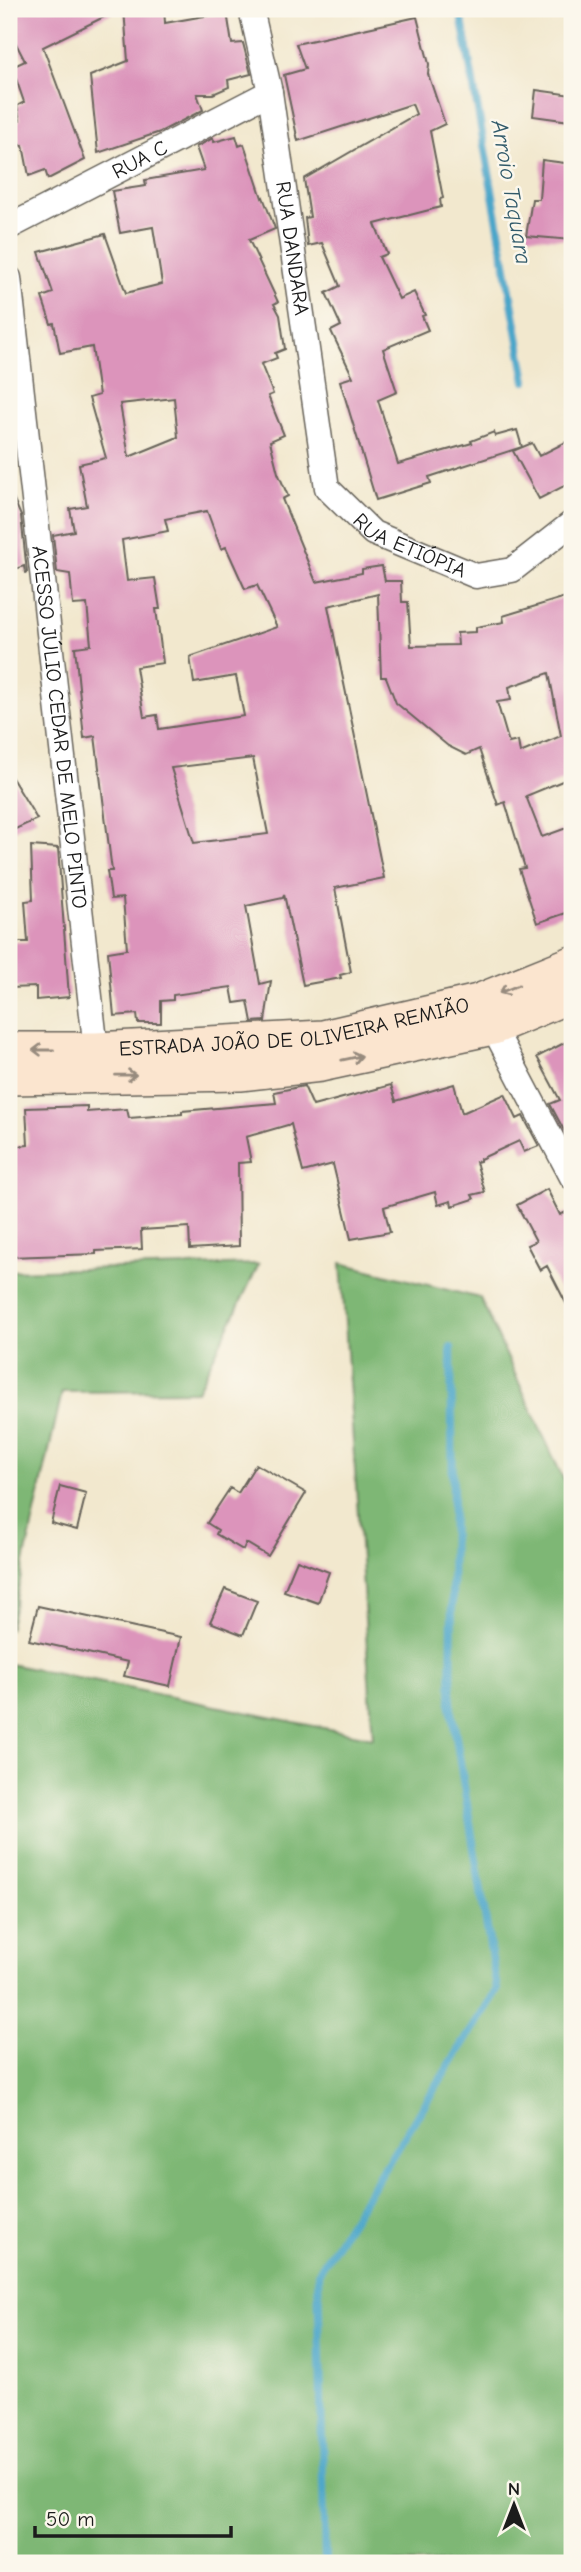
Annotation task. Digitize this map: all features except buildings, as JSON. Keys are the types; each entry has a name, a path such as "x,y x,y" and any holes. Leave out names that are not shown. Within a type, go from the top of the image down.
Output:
{"main road":[{"name":"ESTRADA JOÃO DE OLIVEIRA REMIÃO","path":"9,1050 96,1049 323,1038 478,1002 572,964"},
{"name":"ESTRADA JOÃO DE OLIVEIRA REMIÃO","path":"9,1077 240,1073 321,1064 493,1027 572,994"}],"street":[{"name":"RUA DANDARA","path":"251,9 270,92 327,488"},
{"name":"RUA C","path":"9,227 270,92"},
{"name":"ACESSO JÚLIO CEDAR DE MELO PINTO","path":"9,278 96,1049"},
{"name":"RUA ETIÓPIA","path":"327,488 373,533 475,576 512,570 572,523"},
{"path":"493,1027 572,1177"}],"green space":[{"path":"341,1263 480,1298 572,1498 572,2563 9,2563 9,1664 373,1738"},
{"path":"259,1264 197,1391 62,1392 9,1630 9,1271"}],"waterway":[{"name":"Arroio Taquara","path":"460,9 526,381"},
{"path":"325,2563 318,2273 497,1990 451,1706 451,1348"}]}
